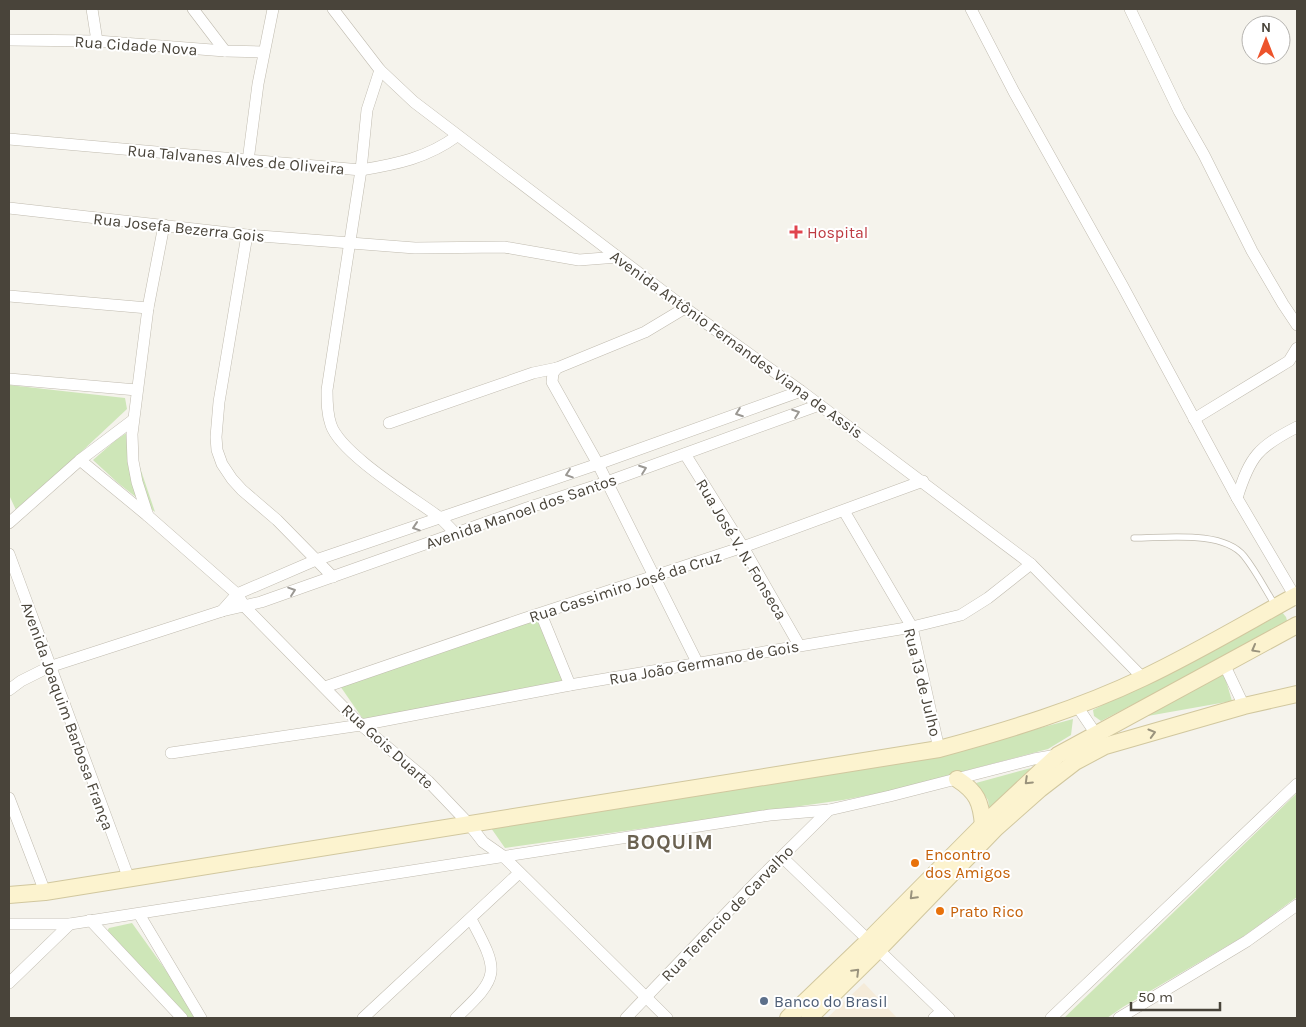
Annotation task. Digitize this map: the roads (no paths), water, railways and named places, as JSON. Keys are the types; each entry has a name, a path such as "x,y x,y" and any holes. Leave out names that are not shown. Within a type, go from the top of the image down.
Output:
{"street":[{"path":"92,9 97,41"},
{"path":"193,9 225,51"},
{"path":"248,161 263,52 273,9"},
{"name":"Avenida Antônio Fernandes Viana de Assis","path":"333,9 380,70 414,102 685,308 923,481 1031,564 1143,678"},
{"path":"9,895 45,892 129,879 939,749 1014,729 1077,706 1143,678 1296,597 1237,498 1122,285 1014,92 971,9"},
{"path":"1130,9 1175,103 1204,155 1252,251 1282,304 1297,325"},
{"name":"Rua Cidade Nova","path":"9,40 97,41 225,51 263,52"},
{"path":"380,70 367,110 361,170 327,390 327,408 331,426 339,439 367,465 440,518 455,533"},
{"name":"Rua Talvanes Alves de Oliveira","path":"9,139 361,170 412,160 442,147 457,136"},
{"name":"Rua Josefa Bezerra Gois","path":"9,208 247,235 415,248 504,247 579,260 618,257"},
{"path":"148,516 137,482 134,461 133,420 148,308 164,225"},
{"path":"247,235 219,402 216,437 217,450 222,464 242,490 277,520 333,577"},
{"path":"9,296 148,308"},
{"path":"389,423 533,373 557,368 645,332 685,308"},
{"path":"1194,419 1289,361 1297,348"},
{"path":"557,368 553,373 552,382 598,464 698,664"},
{"path":"9,379 137,390"},
{"name":"Avenida Manoel dos Santos","path":"222,611 237,594 316,560 598,464 801,391"},
{"name":"Avenida Manoel dos Santos","path":"9,690 21,681 49,667 222,611 245,607 607,482 819,405"},
{"path":"9,523 80,460 133,420"},
{"path":"1237,498 1247,469 1259,451 1272,440 1297,427"},
{"name":"Rua José V. N. Fonseca","path":"685,454 743,547 799,645"},
{"name":"Rua Gois Duarte","path":"80,460 148,516 237,594 245,607 361,725 428,780 483,842 520,873 667,1018"},
{"name":"Rua Cassimiro José da Cruz","path":"325,687 743,547 923,481"},
{"name":"Rua 13 de Julho","path":"844,511 912,627 939,749"},
{"name":"Avenida Joaquim Barbosa França","path":"9,554 49,667 129,879"},
{"name":"Rua João Germano de Gois","path":"171,753 361,725 570,685 912,627 961,615 988,598 1031,564"},
{"path":"541,614 570,685"},
{"path":"788,1018 873,946 1040,789 1101,740 1297,625"},
{"path":"1225,666 1244,706"},
{"path":"9,924 70,924 770,815 830,810 1034,759 1058,755 1101,740 1297,694"},
{"path":"1077,706 1101,740"},
{"path":"809,1018 983,824 1058,755"},
{"path":"957,779 968,787 977,798 982,811 983,824"},
{"path":"1050,1018 1297,784"},
{"path":"9,798 45,892"},
{"name":"Rua Terencio de Carvalho","path":"626,1018 830,810"},
{"path":"782,857 942,1016"},
{"path":"363,1018 520,873"},
{"path":"1127,1016 1253,937 1297,905"},
{"path":"139,914 201,1018"},
{"path":"90,920 182,1018"},
{"path":"456,1018 483,990 491,978 490,957 471,920"},
{"path":"9,983 70,924"}],"lane":[{"path":"1134,538 1217,540 1233,546 1244,556 1276,606"}],"place":[{"name":"Hospital","path":"796,232"},
{"name":"Encontro dos Amigos","path":"915,863"},
{"name":"Prato Rico","path":"940,911"},
{"name":"Banco do Brasil","path":"764,1001"}],"district":[{"name":"BOQUIM","path":"670,842"}]}
